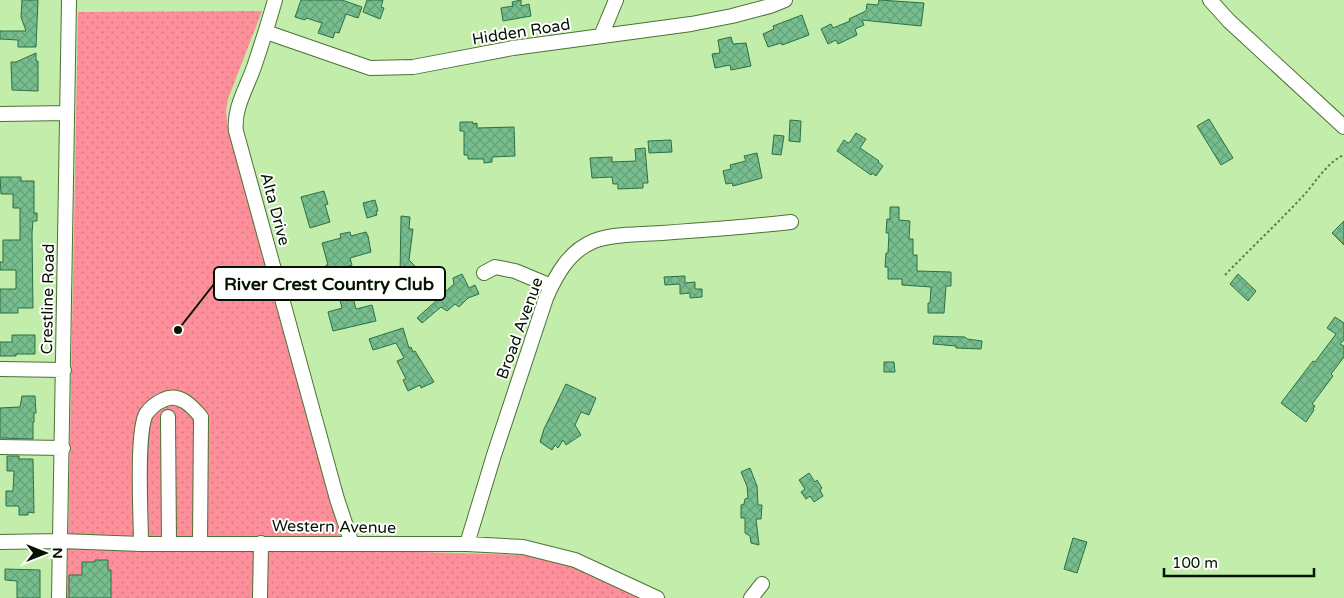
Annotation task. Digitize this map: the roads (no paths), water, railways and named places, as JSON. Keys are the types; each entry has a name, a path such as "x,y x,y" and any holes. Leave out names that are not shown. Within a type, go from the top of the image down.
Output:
{"street":[{"name":"Crestline Road","path":"60,598 69,0"},
{"name":"Alta Drive","path":"276,0 238,109 235,122 236,131 337,499 352,544"},
{"path":"601,36 616,0"},
{"name":"Hidden Road","path":"266,32 370,68 414,67 513,48 724,17 770,6 785,0"},
{"path":"1210,0 1229,21 1344,127"},
{"path":"0,114 67,113"},
{"name":"Broad Avenue","path":"467,544 494,454 551,286 554,279 574,253 594,241 619,236 791,222"},
{"path":"484,273 495,267 515,270 551,286"},
{"path":"0,369 64,370"},
{"path":"141,544 141,445 145,416 154,404 169,397 187,401 201,417 200,544"},
{"path":"168,417 169,544"},
{"path":"0,447 63,448"},
{"name":"Western Avenue","path":"0,542 467,544 523,547 576,560 657,598"},
{"path":"260,598 261,543"},
{"path":"751,598 762,584"}],"place":[{"name":"River Crest Country Club","path":"178,330"}]}
